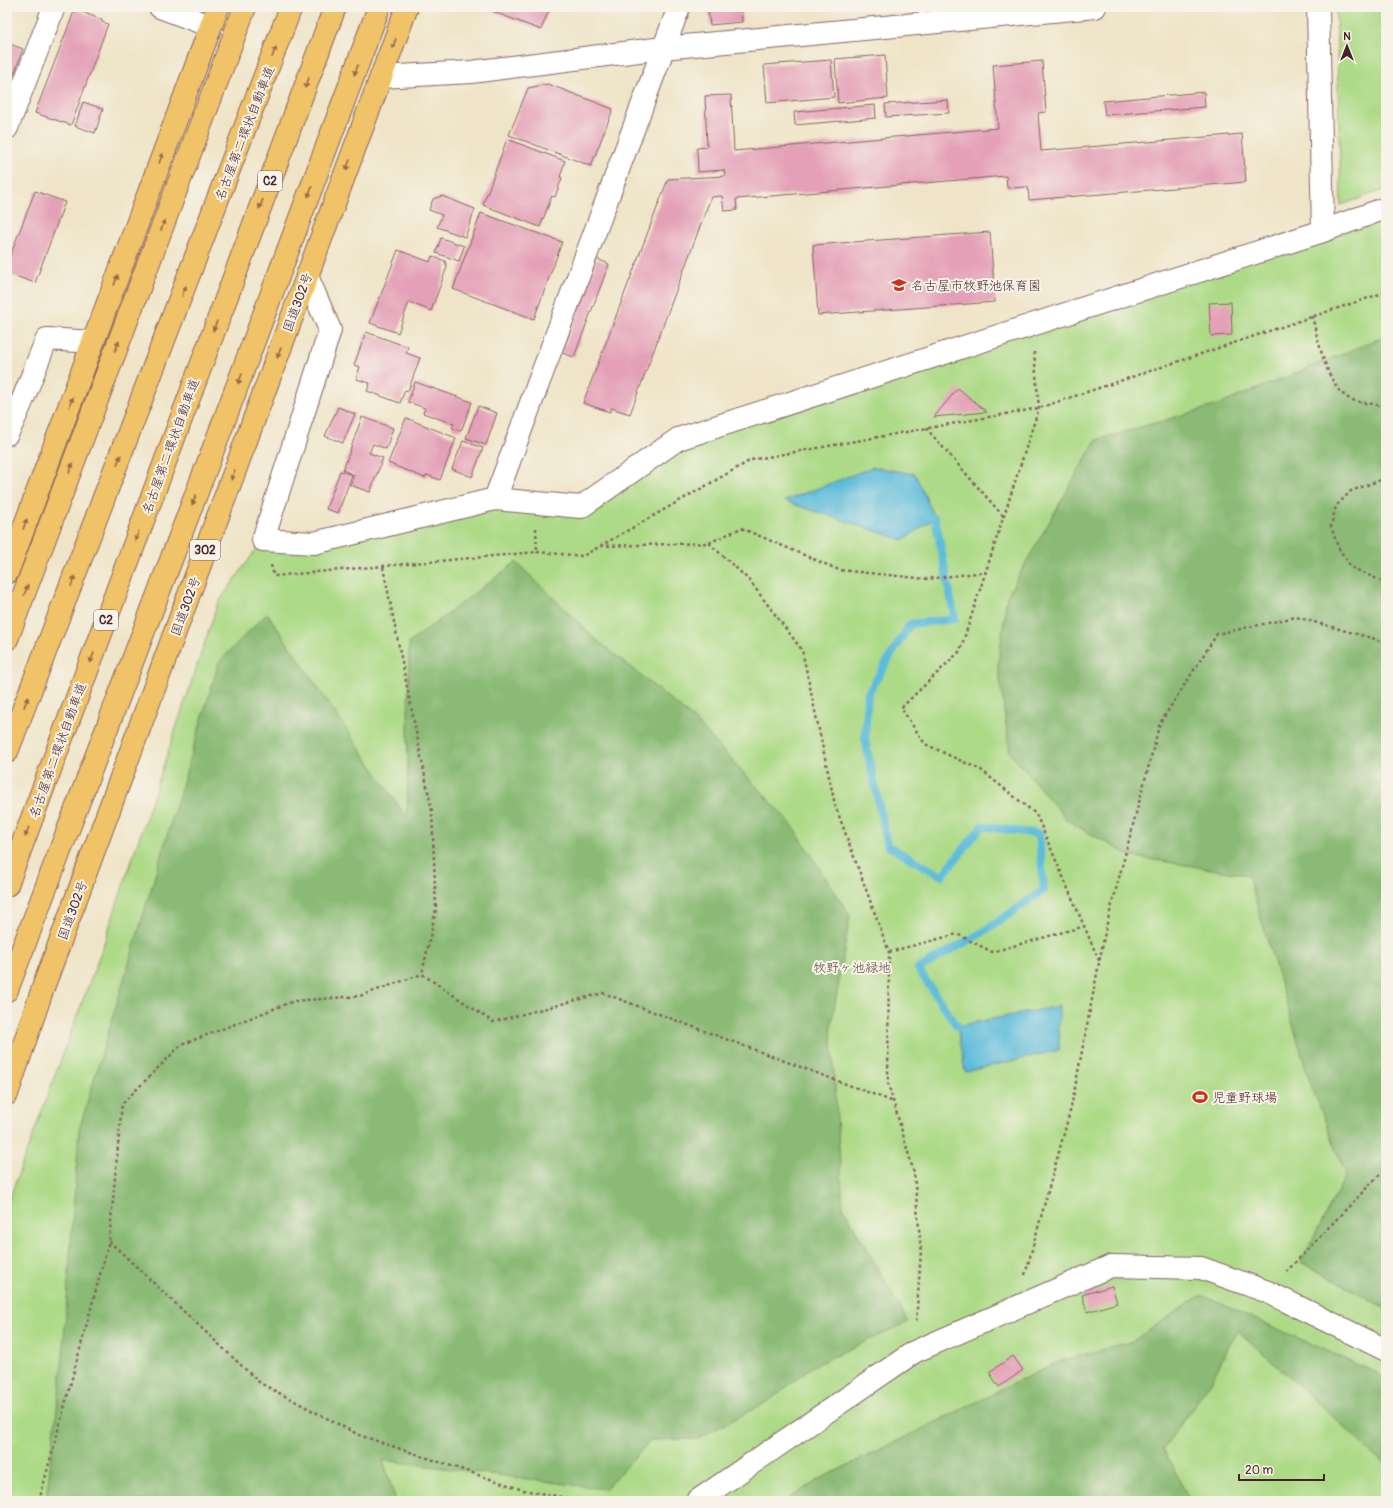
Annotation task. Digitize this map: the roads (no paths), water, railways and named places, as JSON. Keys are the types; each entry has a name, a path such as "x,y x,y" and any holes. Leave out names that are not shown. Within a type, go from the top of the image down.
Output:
{"highway":[{"path":"7,639 245,7"},
{"name":"名古屋第二環状自動車道","path":"7,752 165,341 291,7"},
{"name":"名古屋第二環状自動車道","path":"7,885 335,7"},
{"path":"7,990 216,444 379,7"},
{"name":"国道302号","path":"7,1094 47,977 407,7"},
{"path":"7,573 214,17"}],"street":[{"path":"7,128 54,7"},
{"path":"160,7 214,17"},
{"path":"495,500 679,7"},
{"path":"381,77 471,72 663,48 1095,7"},
{"path":"1318,7 1323,231"},
{"path":"307,276 330,330 264,540 314,543 495,500 581,507 678,439 1323,231 1386,208"},
{"path":"7,434 18,412 47,339 93,342"},
{"path":"697,1501 914,1352 1111,1266 1201,1268 1268,1292 1386,1350"}],"water":[{"path":"873,467 915,474 935,518 903,540 784,501"},
{"path":"1059,1006 1059,1050 965,1072 957,1026"}],"waterway":[{"path":"935,518 955,619 910,624 868,693 865,740 888,846 942,876 982,826 1039,834 1044,890 980,934 918,969 957,1026"}],"place":[{"name":"名古屋市牧野池保育園","path":"899,285"},
{"name":"児童野球場","path":"1200,1097"}],"park label":[{"name":"牧野ヶ池緑地","path":"852,967"}]}
